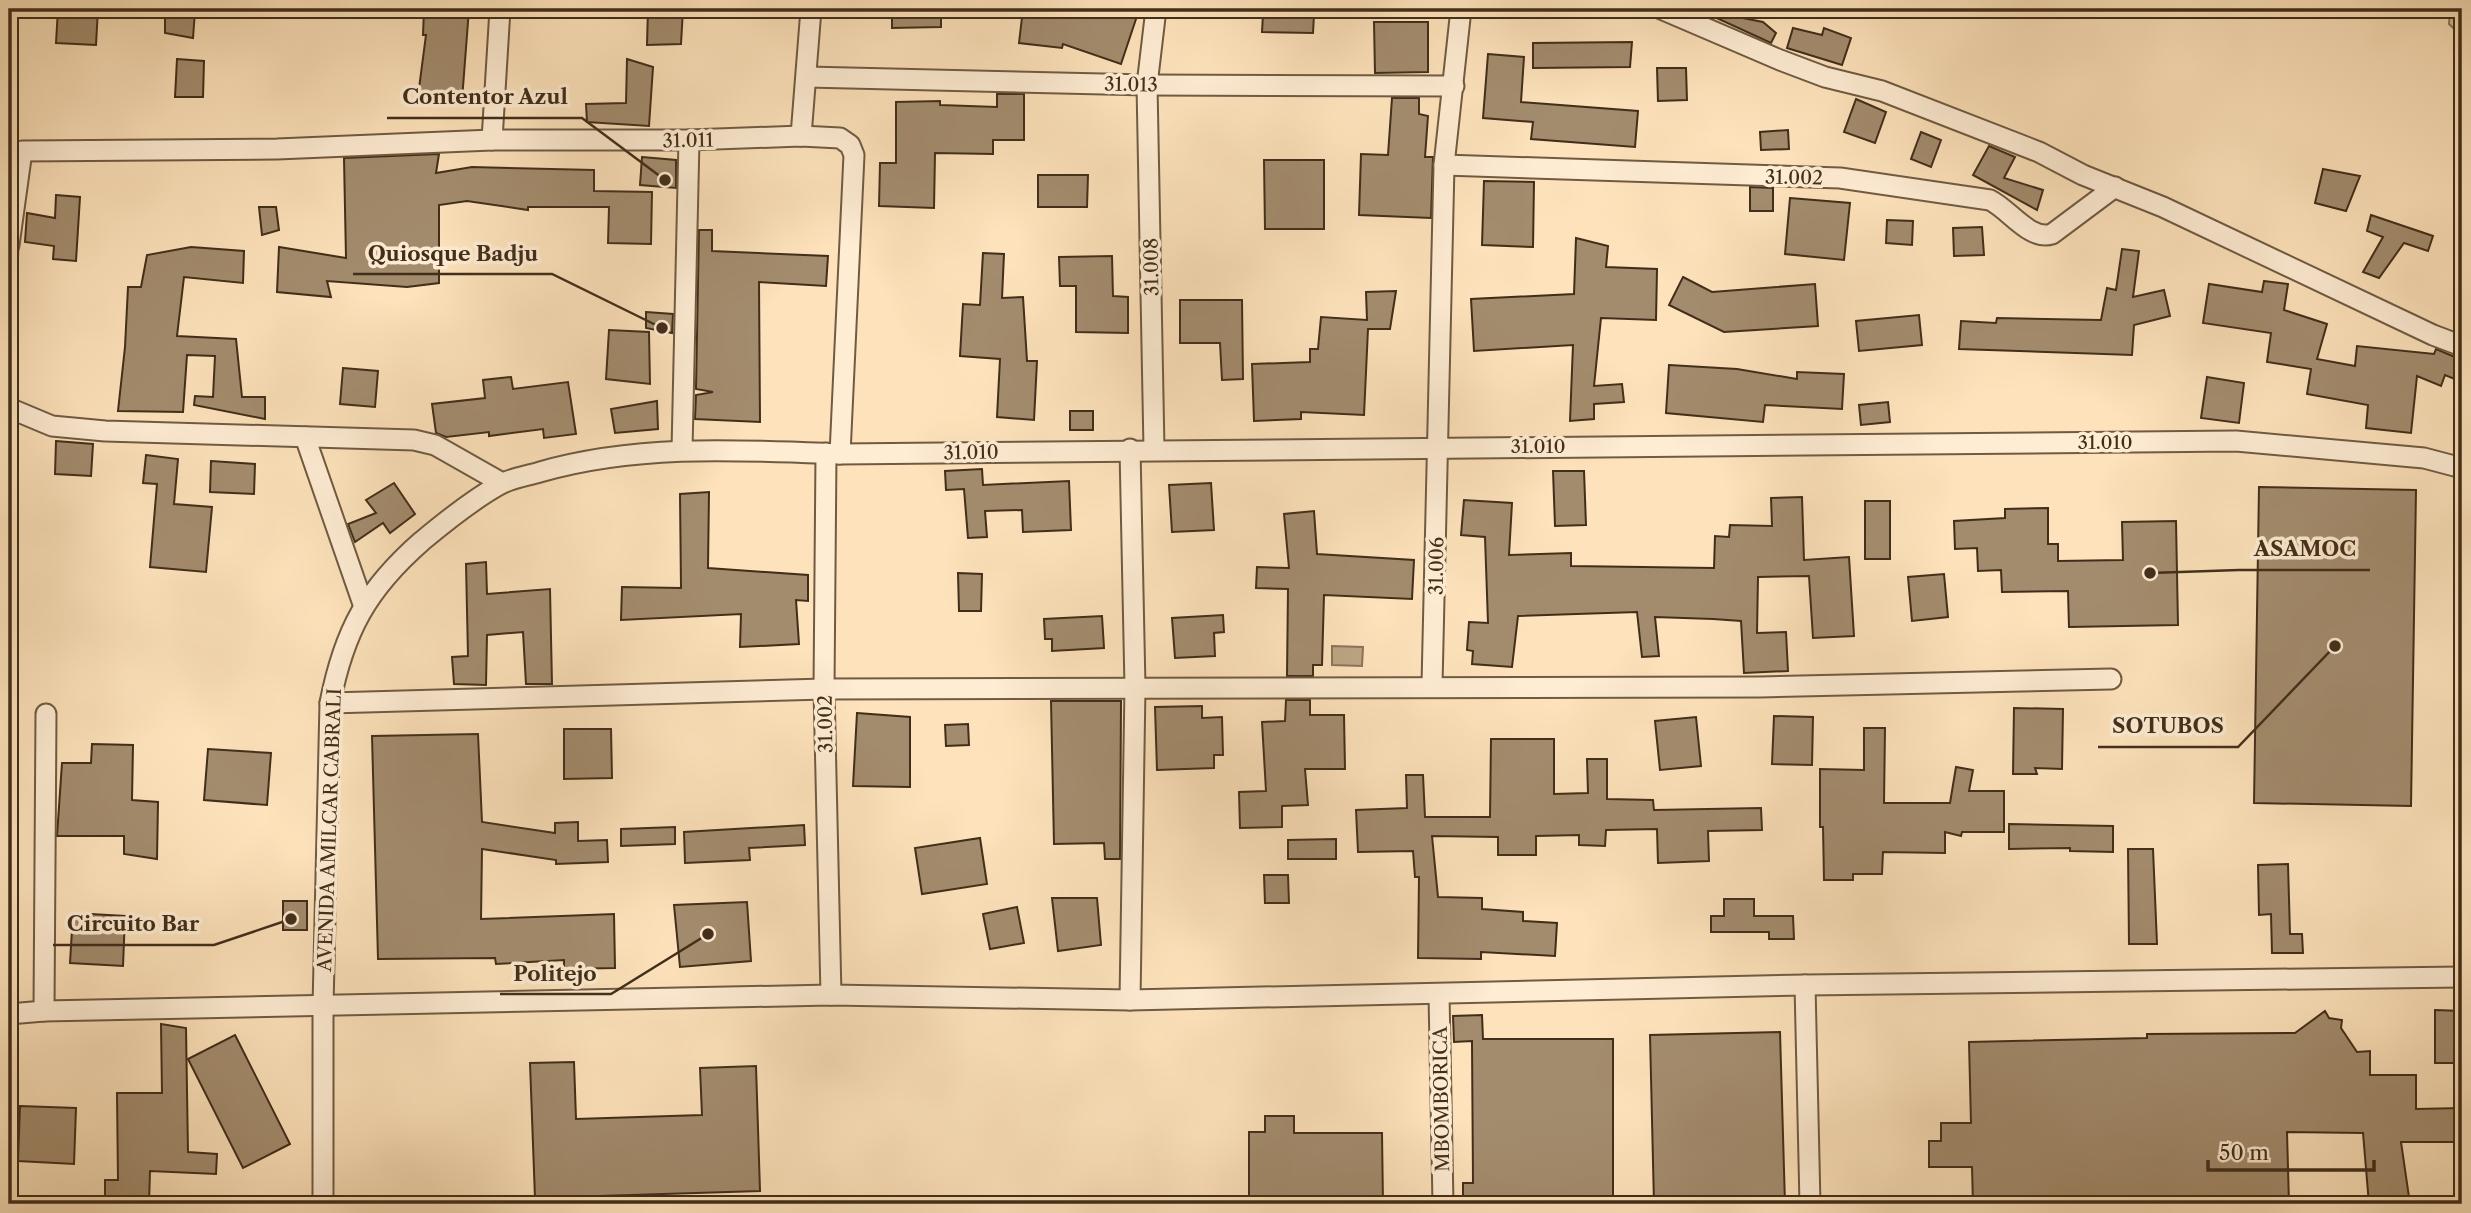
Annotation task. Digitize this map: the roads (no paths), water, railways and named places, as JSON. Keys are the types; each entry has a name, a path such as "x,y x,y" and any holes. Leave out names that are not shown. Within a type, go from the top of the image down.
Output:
{"street":[{"path":"492,140 500,9"},
{"path":"801,136 811,9"},
{"name":"31.008","path":"1154,449 1147,85 1156,9"},
{"name":"31.006","path":"1432,685 1444,165 1461,9"},
{"path":"1661,9 1803,69 1882,90 1990,131 2163,207 2433,335 2462,345"},
{"name":"31.013","path":"807,77 1147,85 1454,86"},
{"name":"31.011","path":"9,245 22,151 277,149 492,140 689,141 801,136 840,138 850,145 854,155 833,454"},
{"path":"682,450 689,141"},
{"name":"31.002","path":"1444,165 1840,178 1990,200 2004,207 2035,234 2043,236 2052,234 2115,187"},
{"path":"9,408 52,426 106,431 414,440 435,445 502,483"},
{"path":"305,437 363,604"},
{"name":"31.010","path":"682,450 833,454 1129,449 2236,441 2424,458 2462,468"},
{"path":"1129,449 1135,687 1130,1000"},
{"name":"AVENIDA AMILCAR CABRALI","path":"324,1204 323,1007 330,703 337,668 363,604 414,548 475,500 502,483 558,467 682,450"},
{"name":"31.002","path":"831,995 824,689 833,454"},
{"path":"330,703 824,689 1432,685 1760,687 2110,679"},
{"path":"44,1011 46,714"},
{"path":"9,1014 44,1011 831,995 1130,1000 1805,985 2462,977"},
{"path":"1805,985 1810,1204"},
{"name":"MBOMBORICA","path":"1439,994 1443,1204"}],"waterway":[{"path":"9,394 16,247"}],"place":[{"name":"Contentor Azul","path":"665,180"},
{"name":"Quiosque Badju","path":"662,328"},
{"name":"ASAMOC","path":"2150,573"},
{"name":"SOTUBOS","path":"2335,646"},
{"name":"Circuito Bar","path":"291,919"},
{"name":"Politejo","path":"708,934"}]}
